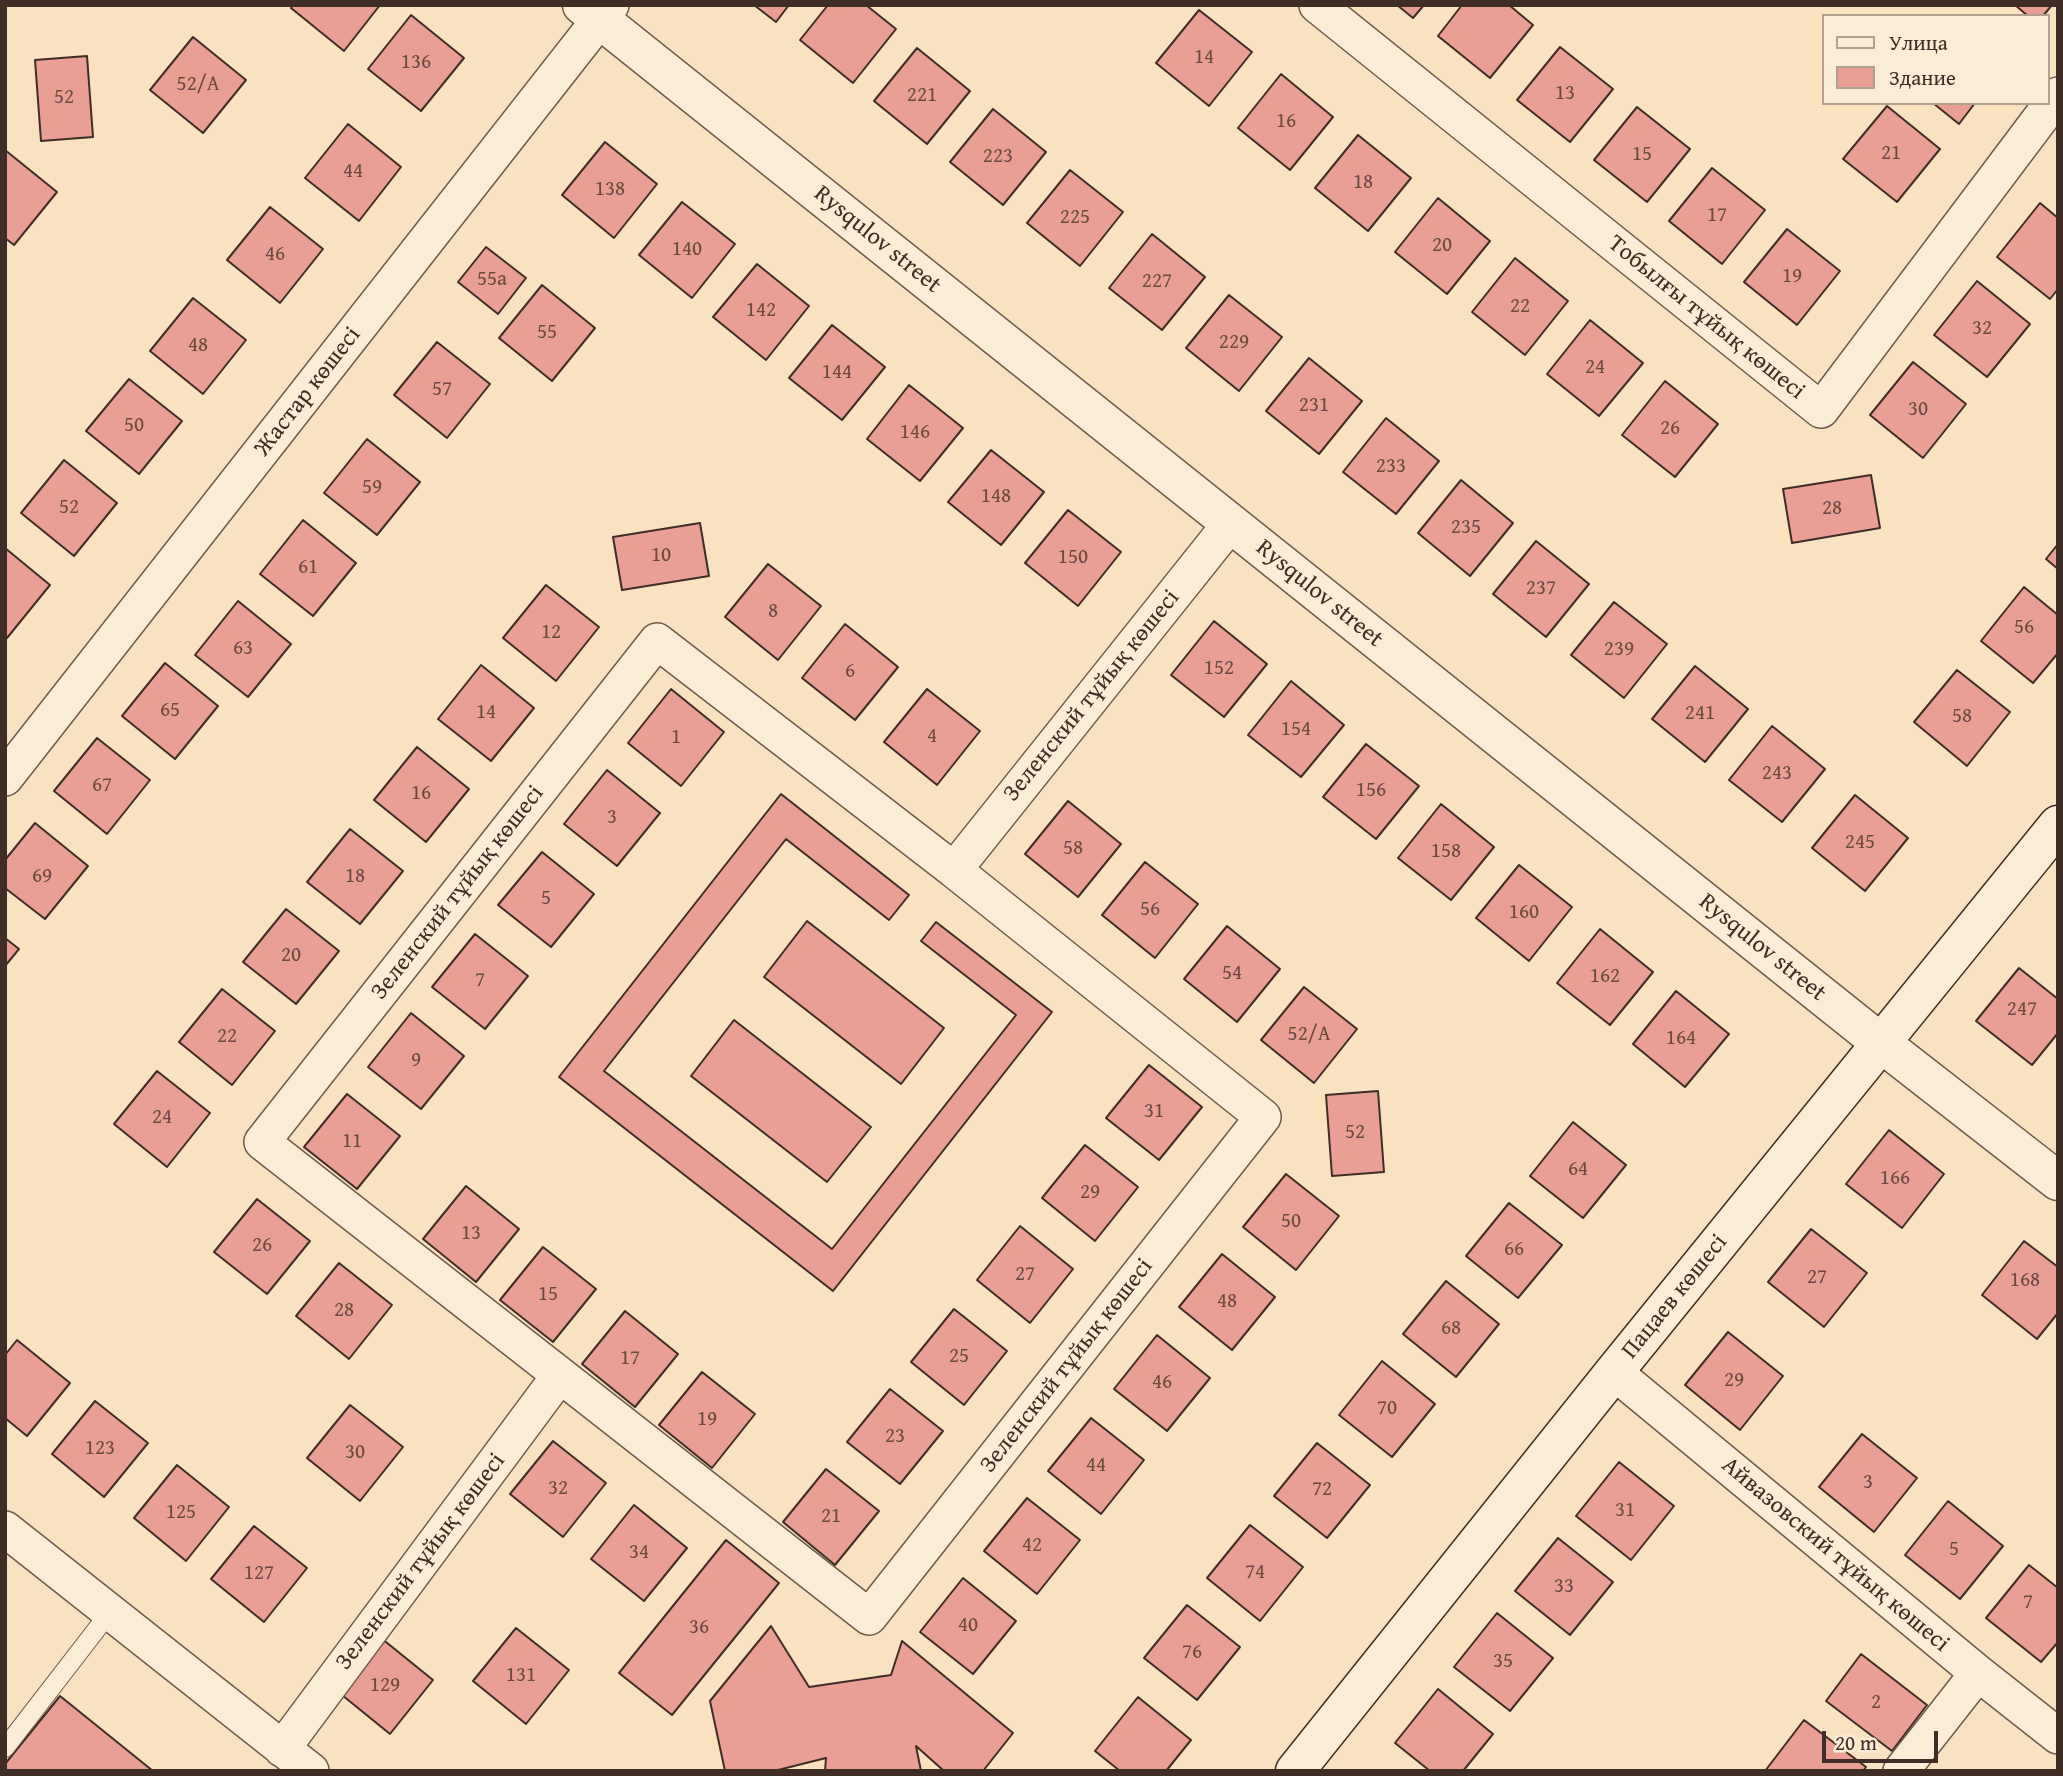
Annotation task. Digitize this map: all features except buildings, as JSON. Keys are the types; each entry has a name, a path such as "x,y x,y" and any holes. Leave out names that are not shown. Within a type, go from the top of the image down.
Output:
{"street":[{"name":"Тобылғы тұйық көшесі","path":"1317,5 1821,410 2058,95"},
{"name":"Rysqulov street","path":"598,10 1231,523 1881,1043 2058,1181"},
{"name":"Жастар көшесі","path":"5,778 598,10"},
{"name":"Зеленский тұйық көшесі","path":"954,870 1231,523"},
{"name":"Зеленский тұйық көшесі","path":"657,641 954,870 1263,1117 869,1617 560,1375 262,1142 657,641"},
{"name":"Пацаев көшесі","path":"1295,1771 1614,1372 2058,825"},
{"name":"Айвазовский тұйық көшесі","path":"1614,1372 2058,1736"},
{"name":"Зеленский тұйық көшесі","path":"282,1749 560,1375"},
{"path":"5,1529 311,1771"},
{"path":"1901,1771 1978,1673"}],"lane":[{"path":"5,1748 110,1612"}]}
